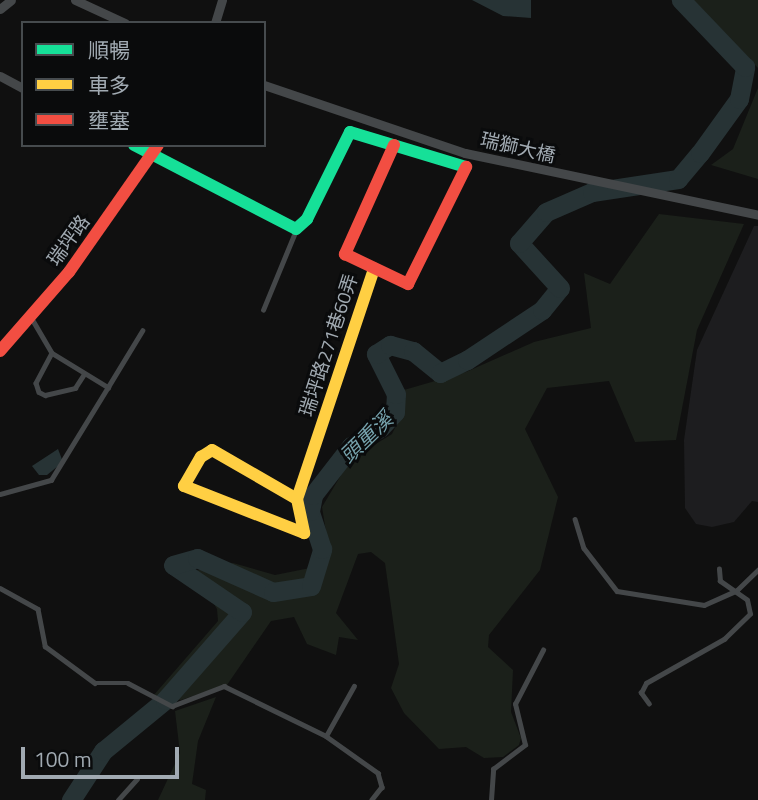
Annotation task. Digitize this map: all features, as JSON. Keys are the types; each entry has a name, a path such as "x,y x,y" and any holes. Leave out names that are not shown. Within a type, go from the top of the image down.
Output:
{"street":[{"path":"0,9 11,0"},
{"path":"75,0 121,21"},
{"path":"216,21 222,0"},
{"path":"0,76 21,87"},
{"name":"瑞獅大橋","path":"266,86 465,153 758,215"},
{"path":"156,150 296,229 307,219 350,132 467,167 408,284 374,269"},
{"name":"瑞坪路271巷60弄","path":"297,499 212,450 201,457 184,486 304,533 297,499 374,269 345,254 345,247 394,145"},
{"name":"瑞坪路","path":"0,351 69,272 156,150"}],"lane":[{"path":"263,310 296,229"},
{"path":"31,317 52,353 108,387"},
{"path":"0,494 57,475 142,331"},
{"path":"52,353 36,383 38,392 45,395 75,388 84,374"},
{"path":"575,519 584,548 617,591 704,605 737,590 758,570"},
{"path":"649,704 642,693 646,683 724,639 750,614 750,606 737,590 720,581 719,569"},
{"path":"0,587 38,609 45,646 95,683 128,683 172,706 224,685 326,737 382,778 379,794 372,800"},
{"path":"491,800 493,769 525,745 515,704 543,650"},
{"path":"326,737 354,686"},
{"path":"118,800 137,779"}],"shaded area":[{"path":"472,0 531,0 531,18 503,16"},
{"path":"693,0 758,0 758,68"},
{"path":"758,88 758,179 711,165 733,149"},
{"path":"659,214 744,224 697,330 676,440 635,442 609,381 547,388 525,429 558,497 540,570 489,635 488,647 513,670 511,712 521,738 519,745 503,757 484,758 466,747 439,749 404,713 391,688 399,664 385,563 371,552 358,554 336,613 358,640 339,637 336,655 307,644 294,617 271,621 227,685 181,700 153,696 218,621 217,609 194,571 233,563 275,575 325,565 328,544 322,507 350,460 392,434 403,412 404,390 466,372 534,342 591,328 584,273 610,284"},
{"path":"754,226 758,226 758,502 752,501 734,522 712,527 696,524 685,508 684,440 697,350"},
{"path":"58,449 63,462 47,475 39,475 32,466"},
{"path":"216,697 198,741 192,784 206,790 205,800 158,800 180,753 175,711"}],"waterway":[{"name":"頭重溪","path":"71,800 103,751 165,700 242,612 173,565 197,558 273,592 311,586 322,549 310,511 313,495 351,446 380,428 395,412 396,394 376,354 390,345 413,351 440,373 467,360 542,310 560,288 519,243 546,212 592,192 678,179 700,153 739,99 745,67 681,0"}],"traffic: fast":[{"path":"138,147 296,229 307,219 350,132 466,167"}],"traffic: slow":[{"path":"297,499 304,533 184,486 201,457 212,450 297,499 374,269"}],"traffic: jam":[{"path":"394,145 345,254 408,284 466,167"},
{"path":"0,351 69,272 157,147"}]}
